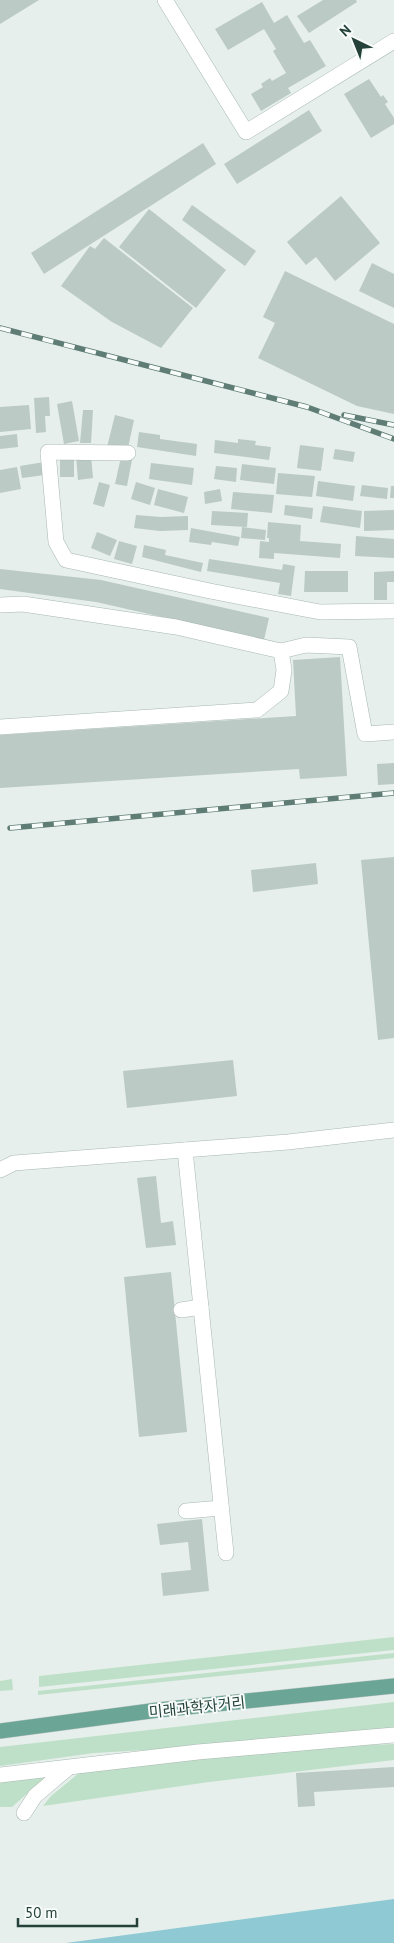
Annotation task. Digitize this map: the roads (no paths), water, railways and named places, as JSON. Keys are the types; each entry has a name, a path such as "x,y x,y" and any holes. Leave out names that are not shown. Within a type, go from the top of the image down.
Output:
{"main road":[{"name":"미래과학자거리","path":"0,1731 158,1710 394,1686"}],"street":[{"path":"164,0 246,132 394,41"},
{"path":"128,453 48,452 56,542 66,560 320,612 394,611"},
{"path":"0,605 23,604 176,628 281,651 306,645 349,647 364,734 394,732"},
{"path":"0,728 257,710 280,691 284,670 281,651"},
{"path":"0,1170 14,1163 288,1142 394,1130"},
{"path":"185,1150 186,1227 201,1307 226,1552"},
{"path":"181,1310 201,1307"},
{"path":"186,1511 221,1508"},
{"path":"0,1774 68,1768 198,1752 394,1735"},
{"path":"24,1813 35,1796 68,1768"}],"water":[{"path":"394,1899 394,1943 66,1943"}],"railway":[{"path":"0,328 307,407 394,439"},
{"path":"344,415 394,425"},
{"path":"10,828 394,793"}]}
